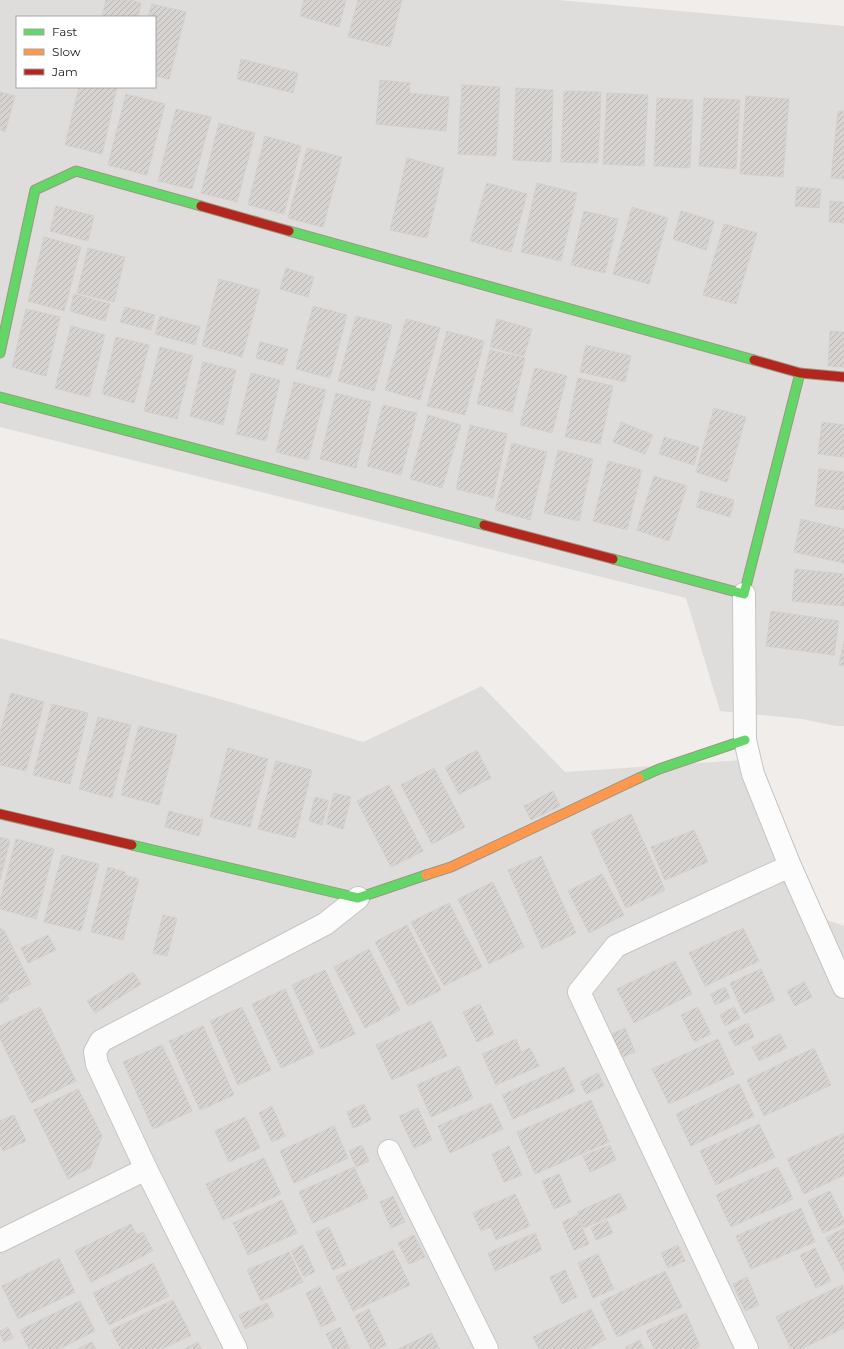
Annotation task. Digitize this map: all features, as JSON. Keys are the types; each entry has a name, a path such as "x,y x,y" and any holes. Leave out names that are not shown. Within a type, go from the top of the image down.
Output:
{"street":[{"path":"0,353 36,190 76,172 800,373 844,377"},
{"path":"800,373 744,594 745,740 753,774 790,866 844,988"},
{"path":"0,397 744,594"},
{"path":"236,1349 146,1170 97,1064 95,1052 101,1041 325,924 358,898 451,867 658,769 745,740"},
{"path":"0,814 358,898"},
{"path":"747,1349 579,992 616,946 790,866"},
{"path":"389,1151 487,1349"},
{"path":"0,1241 146,1170"}],"shaded area":[{"path":"0,0 559,0 844,26 844,726 836,726 802,719 720,711 686,598 0,427"},
{"path":"0,638 234,703 363,742 482,686 565,772 743,760 816,916 844,926 844,1349 0,1349"}],"building":[{"path":"106,0 131,0 141,3 138,16 102,16"},
{"path":"304,0 346,0 339,27 300,16"},
{"path":"358,0 402,0 390,47 348,37"},
{"path":"152,4 186,12 169,79 156,76 156,16 148,16"},
{"path":"241,59 298,73 293,93 237,79"},
{"path":"380,80 410,83 409,93 449,97 446,131 376,124"},
{"path":"462,85 500,87 496,156 458,154"},
{"path":"79,88 117,88 102,154 65,145"},
{"path":"516,88 553,90 551,162 513,160"},
{"path":"564,91 601,92 598,163 561,162"},
{"path":"0,92 15,96 5,132 0,130"},
{"path":"607,93 648,95 644,166 603,164"},
{"path":"126,94 165,104 147,175 108,165"},
{"path":"746,96 789,99 783,177 740,174"},
{"path":"657,98 693,100 690,168 654,166"},
{"path":"704,98 740,100 736,169 699,166"},
{"path":"176,109 211,117 192,189 158,181"},
{"path":"838,111 844,111 844,179 831,178"},
{"path":"219,123 255,133 237,202 201,193"},
{"path":"265,136 301,146 284,214 248,205"},
{"path":"307,148 342,157 323,227 288,218"},
{"path":"407,158 444,168 427,238 390,230"},
{"path":"487,183 527,194 511,252 470,241"},
{"path":"537,183 577,193 561,261 521,252"},
{"path":"797,187 821,189 819,208 795,206"},
{"path":"830,201 844,202 844,223 829,222"},
{"path":"56,206 94,216 88,241 50,231"},
{"path":"632,207 668,218 649,284 613,274"},
{"path":"584,211 618,219 605,273 571,265"},
{"path":"681,211 714,221 706,250 673,239"},
{"path":"724,224 757,233 736,304 703,295"},
{"path":"44,237 81,247 64,311 28,301"},
{"path":"88,248 125,257 114,302 77,293"},
{"path":"286,268 314,277 308,297 280,289"},
{"path":"219,279 260,290 242,357 202,346"},
{"path":"74,294 110,304 105,321 70,311"},
{"path":"313,306 347,315 330,378 296,369"},
{"path":"125,307 155,315 151,330 120,322"},
{"path":"26,309 60,317 46,376 12,367"},
{"path":"160,316 200,327 195,345 155,334"},
{"path":"356,316 392,325 374,391 338,381"},
{"path":"406,319 440,328 420,400 385,390"},
{"path":"497,319 532,329 524,356 490,347"},
{"path":"71,326 105,335 89,397 55,388"},
{"path":"447,331 484,341 465,415 427,406"},
{"path":"830,331 844,332 844,367 828,366"},
{"path":"116,337 149,345 134,403 102,394"},
{"path":"260,342 288,349 283,365 256,358"},
{"path":"586,345 631,356 625,382 580,372"},
{"path":"160,347 193,356 177,419 144,411"},
{"path":"490,350 525,358 512,412 477,404"},
{"path":"203,362 236,370 223,425 190,416"},
{"path":"535,368 567,376 552,433 520,425"},
{"path":"251,373 280,380 266,441 236,434"},
{"path":"578,378 613,386 600,444 565,437"},
{"path":"294,382 326,390 308,460 276,452"},
{"path":"336,393 371,402 356,468 320,459"},
{"path":"383,405 417,413 401,475 367,466"},
{"path":"714,408 746,417 727,482 696,472"},
{"path":"428,415 461,425 442,488 410,479"},
{"path":"621,422 653,435 645,454 613,442"},
{"path":"822,422 844,425 844,457 818,454"},
{"path":"470,425 507,434 493,498 456,489"},
{"path":"664,437 699,447 694,465 659,454"},
{"path":"512,443 547,452 530,520 495,510"},
{"path":"558,450 593,459 579,521 544,513"},
{"path":"608,461 642,470 627,530 593,521"},
{"path":"819,469 844,472 844,510 815,506"},
{"path":"654,476 687,486 669,541 637,530"},
{"path":"701,491 734,500 730,517 696,507"},
{"path":"801,519 844,529 844,563 794,552"},
{"path":"795,569 844,574 844,606 792,601"},
{"path":"771,611 839,621 834,655 766,646"},
{"path":"844,641 844,666 839,665"},
{"path":"11,693 44,702 26,771 0,765 0,733"},
{"path":"52,704 88,713 70,784 33,775"},
{"path":"98,717 131,725 112,798 79,789"},
{"path":"139,726 177,735 159,805 121,795"},
{"path":"228,748 268,759 250,827 210,817"},
{"path":"477,750 491,778 459,794 445,767"},
{"path":"276,761 312,770 295,838 258,829"},
{"path":"434,768 465,827 432,844 401,785"},
{"path":"389,785 423,851 391,867 357,801"},
{"path":"553,791 560,806 531,820 524,806"},
{"path":"334,793 351,797 343,829 326,824"},
{"path":"315,797 329,801 322,825 309,821"},
{"path":"169,811 203,820 199,836 165,827"},
{"path":"631,814 665,890 626,908 591,832"},
{"path":"694,830 708,862 665,880 651,847"},
{"path":"0,837 10,840 0,880"},
{"path":"16,839 54,849 36,919 0,909 0,901"},
{"path":"62,855 99,864 81,931 44,922"},
{"path":"541,856 576,933 542,949 508,870"},
{"path":"108,867 125,872 124,875 139,879 123,940 91,932"},
{"path":"602,874 624,915 589,933 568,891"},
{"path":"493,882 524,947 489,964 458,899"},
{"path":"449,903 482,967 444,986 411,922"},
{"path":"163,915 177,918 167,956 153,953"},
{"path":"407,925 441,990 408,1006 375,942"},
{"path":"0,928 4,930 31,984 7,995 9,999 0,1004"},
{"path":"743,928 759,961 705,986 689,953"},
{"path":"48,935 56,950 28,963 21,948"},
{"path":"369,949 400,1010 365,1028 334,967"},
{"path":"675,961 692,994 634,1023 617,989"},
{"path":"761,969 775,1000 744,1014 730,983"},
{"path":"325,970 355,1034 321,1049 292,985"},
{"path":"133,972 141,984 95,1013 87,1001"},
{"path":"804,982 812,997 795,1006 787,991"},
{"path":"725,987 730,998 715,1005 711,994"},
{"path":"285,989 314,1053 281,1068 252,1004"},
{"path":"480,1004 494,1034 477,1042 463,1012"},
{"path":"40,1007 76,1081 31,1103 0,1038 0,1026"},
{"path":"242,1007 271,1070 238,1085 210,1021"},
{"path":"698,1007 711,1034 694,1042 681,1015"},
{"path":"734,1007 740,1018 725,1026 720,1015"},
{"path":"431,1021 447,1056 392,1080 376,1045"},
{"path":"748,1023 754,1037 735,1046 728,1032"},
{"path":"203,1026 234,1095 200,1110 169,1041"},
{"path":"625,1028 635,1052 618,1059 607,1036"},
{"path":"780,1034 787,1048 759,1061 752,1047"},
{"path":"516,1039 521,1052 530,1048 539,1066 496,1085 482,1054"},
{"path":"718,1039 734,1074 669,1104 652,1069"},
{"path":"162,1045 192,1111 153,1129 123,1062"},
{"path":"814,1048 831,1085 764,1116 747,1080"},
{"path":"459,1066 473,1098 431,1117 417,1085"},
{"path":"564,1067 575,1091 513,1119 502,1095"},
{"path":"598,1073 604,1086 586,1094 580,1082"},
{"path":"739,1084 754,1116 691,1146 676,1114"},
{"path":"78,1089 102,1136 90,1168 68,1179 34,1110"},
{"path":"591,1100 609,1142 535,1174 517,1132"},
{"path":"491,1103 503,1129 450,1153 438,1126"},
{"path":"364,1104 371,1120 353,1128 347,1112"},
{"path":"272,1106 285,1136 272,1142 259,1113"},
{"path":"418,1108 432,1140 414,1148 399,1116"},
{"path":"14,1115 26,1141 3,1151 0,1145 0,1121"},
{"path":"245,1117 260,1148 229,1162 215,1131"},
{"path":"759,1124 775,1157 716,1185 700,1151"},
{"path":"334,1126 348,1158 294,1183 280,1151"},
{"path":"844,1133 844,1175 804,1194 787,1159"},
{"path":"362,1145 369,1161 356,1167 349,1151"},
{"path":"610,1145 616,1160 590,1172 583,1156"},
{"path":"509,1146 522,1175 504,1182 492,1154"},
{"path":"264,1158 281,1194 223,1220 206,1184"},
{"path":"354,1167 368,1198 313,1223 299,1192"},
{"path":"778,1167 793,1199 731,1227 716,1195"},
{"path":"559,1174 571,1202 554,1209 542,1181"},
{"path":"830,1191 844,1224 823,1233 808,1201"},
{"path":"620,1193 627,1209 584,1228 577,1212"},
{"path":"515,1194 530,1226 496,1240 491,1227 481,1231 473,1213"},
{"path":"393,1196 405,1222 391,1228 380,1202"},
{"path":"282,1200 297,1233 248,1255 233,1223"},
{"path":"801,1208 815,1242 751,1269 736,1236"},
{"path":"577,1215 589,1244 574,1250 562,1222"},
{"path":"607,1220 613,1233 596,1240 591,1228"},
{"path":"131,1224 137,1235 143,1232 153,1251 91,1282 75,1251"},
{"path":"329,1227 346,1265 333,1270 316,1232"},
{"path":"844,1228 844,1271 826,1238"},
{"path":"535,1233 542,1250 495,1271 488,1253"},
{"path":"414,1235 425,1257 409,1264 398,1243"},
{"path":"303,1245 315,1272 304,1277 291,1251"},
{"path":"678,1245 685,1261 668,1268 661,1253"},
{"path":"815,1248 831,1281 816,1288 800,1255"},
{"path":"393,1250 410,1285 353,1311 336,1277"},
{"path":"289,1252 303,1282 261,1301 247,1270"},
{"path":"598,1254 614,1289 593,1298 578,1263"},
{"path":"59,1258 75,1292 18,1319 2,1286"},
{"path":"153,1263 169,1296 109,1325 93,1293"},
{"path":"565,1270 577,1297 562,1304 550,1277"},
{"path":"665,1271 682,1307 617,1337 600,1302"},
{"path":"747,1277 759,1305 745,1311 733,1284"},
{"path":"842,1285 844,1290 844,1328 801,1349 791,1349 776,1317"},
{"path":"320,1286 336,1320 321,1327 306,1293"},
{"path":"173,1300 191,1335 162,1349 121,1349 111,1330"},
{"path":"80,1301 95,1331 59,1349 29,1349 20,1330"},
{"path":"267,1303 274,1316 245,1329 239,1315"},
{"path":"369,1309 386,1345 378,1349 371,1349 355,1316"},
{"path":"591,1309 606,1339 587,1349 539,1349 533,1337"},
{"path":"686,1313 700,1346 695,1349 654,1349 646,1331"},
{"path":"8,1327 13,1338 4,1342 0,1331"},
{"path":"340,1327 350,1349 333,1349 326,1334"},
{"path":"432,1333 439,1349 398,1349"},
{"path":"640,1340 644,1349 626,1349 626,1347"},
{"path":"92,1342 96,1349 77,1349"},
{"path":"198,1342 201,1349 184,1349"}],"traffic: fast":[{"path":"0,353 35,190 76,171 201,206"},
{"path":"289,231 754,360"},
{"path":"613,559 744,594 800,373"},
{"path":"0,397 484,525"},
{"path":"639,778 659,769 745,740"},
{"path":"132,845 358,898 426,875"}],"traffic: slow":[{"path":"426,875 451,867 639,778"}],"traffic: jam":[{"path":"201,206 289,231"},
{"path":"754,360 800,373 844,377"},
{"path":"484,525 613,559"},
{"path":"0,814 132,845"}]}
